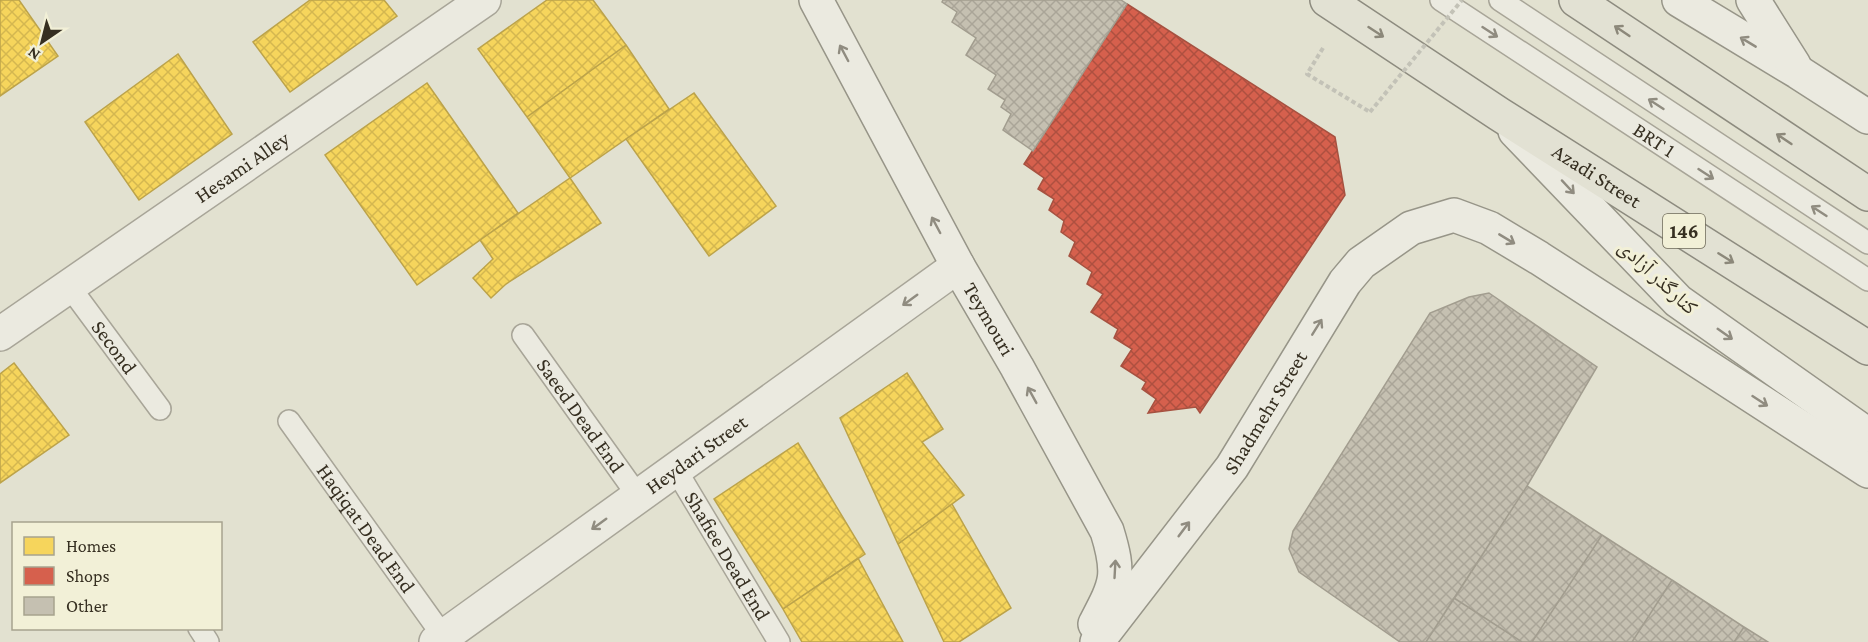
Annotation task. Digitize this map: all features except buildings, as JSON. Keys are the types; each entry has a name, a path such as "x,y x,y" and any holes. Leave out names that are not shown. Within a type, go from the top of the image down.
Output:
{"main road":[{"name":"Hesami Alley","path":"0,334 484,0"},
{"name":"Teymouri","path":"816,0 958,266 1017,367 1107,531 1115,556 1116,572 1111,592 1086,642"},
{"name":"Azadi Street","path":"1327,0 1499,114 1868,348"},
{"path":"1576,0 1868,194"},
{"path":"1679,0 1868,117"},
{"path":"1753,0 1798,72"},
{"name":"کنارگذر آزادی","path":"1499,114 1678,301 1868,435"},
{"name":"کنارگذر آزادی","path":"1455,215 1489,228 1539,258 1868,471"},
{"name":"Shadmehr Street","path":"1097,642 1232,467 1345,282 1361,263 1411,228 1455,215"},
{"name":"Heydari Street","path":"440,639 958,266"}],"lane":[{"name":"BRT 1","path":"1441,0 1868,280"},
{"name":"BRT 1","path":"1500,0 1868,243"},
{"name":"Second","path":"69,286 160,409"},
{"name":"Saeed Dead End","path":"523,335 638,496"},
{"name":"Haqiqat Dead End","path":"289,421 440,639"},
{"name":"Shafiee Dead End","path":"676,470 779,642"}],"path":[{"path":"1307,74 1370,112 1462,0"}]}
